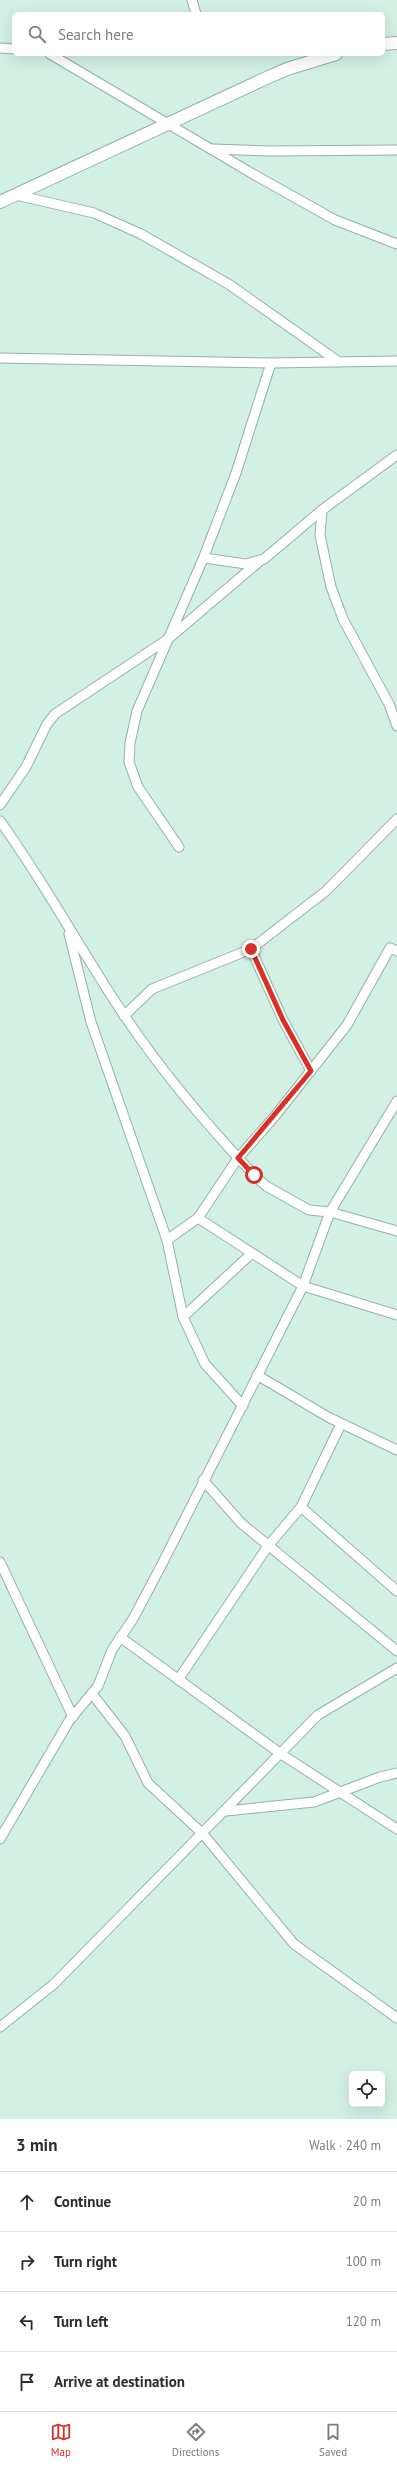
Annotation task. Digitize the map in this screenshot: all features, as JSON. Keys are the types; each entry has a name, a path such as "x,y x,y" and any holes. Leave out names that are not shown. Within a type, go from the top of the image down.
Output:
{"main road":[{"path":"385,44 397,43"},
{"path":"0,202 169,125 262,80 287,69 329,56"}],"street":[{"path":"192,0 195,12"},
{"path":"0,48 12,49"},
{"path":"53,56 169,125 336,220 397,244"},
{"path":"211,149 271,151 397,150"},
{"path":"16,195 94,213 141,234 230,285 339,362"},
{"path":"0,358 271,363 397,361"},
{"path":"179,847 138,787 129,762 130,743 137,711 204,558 254,422 271,363"},
{"path":"0,805 26,767 47,724 55,714 168,639 322,510 397,455"},
{"path":"322,510 320,535 331,587 343,618 388,704 397,726"},
{"path":"204,558 246,564 261,560"},
{"path":"124,1016 152,989 251,949 326,891 397,819"},
{"path":"0,821 67,923 124,1016 170,1080 238,1158 266,1186 309,1210 330,1212 397,1231"},
{"path":"67,923 91,1022 167,1240 183,1317 205,1364 243,1406"},
{"path":"167,1240 198,1218 238,1158 311,1071 347,1025 390,948 397,951"},
{"path":"251,949 283,1020 311,1071"},
{"path":"0,1839 24,1794 73,1717 93,1695 112,1650 134,1619 203,1480 243,1406 257,1375 303,1286 330,1212 393,1120 397,1101"},
{"path":"198,1218 251,1254 303,1286 397,1315"},
{"path":"183,1317 251,1254"},
{"path":"257,1375 342,1424 397,1450"},
{"path":"178,1680 268,1546 301,1507 342,1424"},
{"path":"203,1480 241,1523 397,1651"},
{"path":"301,1507 397,1591"},
{"path":"0,1562 73,1717"},
{"path":"120,1637 280,1754 397,1829"},
{"path":"0,2027 54,1984 226,1811 318,1715 397,1668"},
{"path":"93,1695 125,1736 148,1783 203,1834 294,1944 397,2018"},
{"path":"226,1811 314,1802 380,1777 397,1773"}],"route":[{"path":"251,949 283,1020 311,1071 275,1116 238,1158 254,1175"}]}
